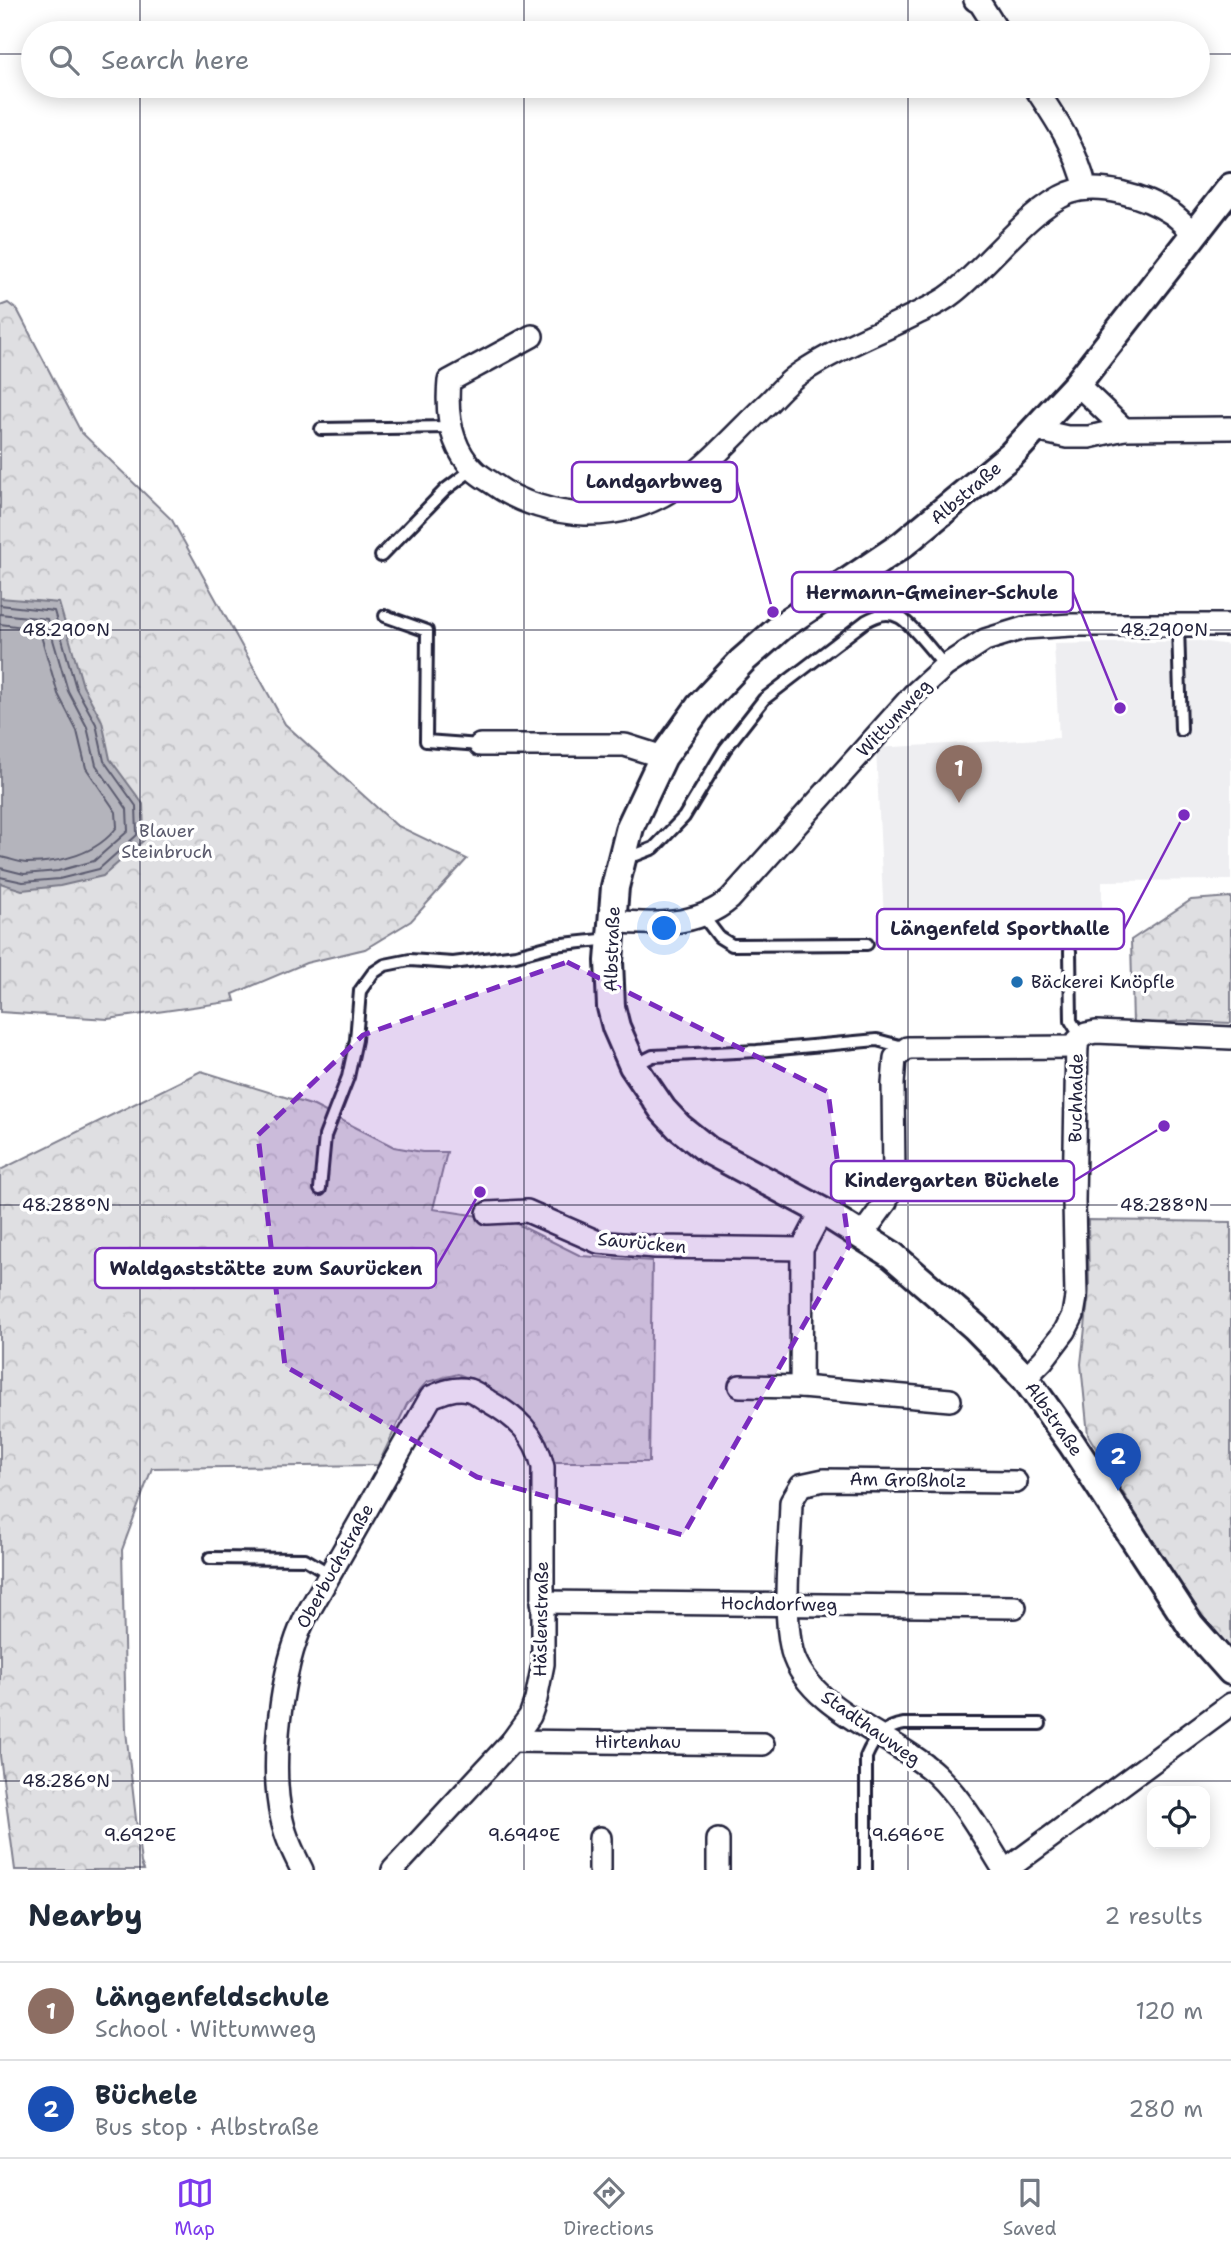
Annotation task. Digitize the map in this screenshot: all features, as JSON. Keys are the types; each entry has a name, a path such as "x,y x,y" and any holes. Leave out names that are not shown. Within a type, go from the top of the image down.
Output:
{"street":[{"path":"977,1 991,21"},
{"path":"1042,98 1073,148 1086,189"},
{"name":"Albstraße","path":"1231,187 1077,384 1012,454 924,528 782,626 742,661 699,707 663,757 630,827 615,887 611,930 611,1007 616,1027 633,1066 663,1110 695,1141 822,1211 892,1255 975,1327 1025,1378 1072,1444 1191,1626 1231,1671"},
{"path":"532,337 449,381 446,404 450,427 473,469 502,490 537,505 571,513 611,514 653,502 672,492 700,471 725,443 795,376 822,359 944,300 974,276 1047,206 1069,193 1086,189 1111,190 1142,200 1171,213 1194,234"},
{"path":"1077,384 1124,429"},
{"path":"1036,430 1067,437 1089,438 1124,429 1231,428"},
{"name":"Wittumweg","path":"611,930 678,922 718,909 730,899 913,695 945,666 985,640 1024,628 1071,625 1231,625"},
{"path":"480,745 625,745 663,757"},
{"name":"Buchhalde","path":"1025,1378 1065,1331 1073,1315 1076,1297 1074,1201 1079,1042 1096,1032 1231,1038"},
{"path":"862,1235 886,1202 892,1182 895,1058 906,1048 1079,1042"},
{"name":"Saurücken","path":"488,1213 527,1211 598,1242 655,1247 802,1249"},
{"path":"801,1387 802,1249 822,1211"},
{"path":"740,1386 801,1387 950,1400"},
{"name":"Häslenstraße","path":"393,1870 512,1741 530,1716 541,1678 543,1467 540,1452 529,1432 509,1413 471,1390 456,1389 431,1397"},
{"name":"Oberbuchstraße","path":"302,1870 289,1844 281,1819 277,1759 287,1670 293,1645 305,1618 431,1397"},
{"name":"Am Großholz","path":"801,1485 824,1480 1016,1482"},
{"name":"Stadthauweg","path":"801,1485 791,1502 788,1604 793,1653 803,1675 842,1711 880,1734 937,1775 957,1798 1005,1870"},
{"name":"Hochdorfweg","path":"542,1602 1015,1607"},
{"path":"1005,1870 1231,1704"},
{"name":"Hirtenhau","path":"512,1741 764,1744"},
{"path":"600,1838 600,1870"},
{"path":"718,1840 718,1870"}],"lane":[{"path":"321,429 450,427"},
{"path":"381,556 446,489 473,469"},
{"path":"623,852 636,855 654,848 684,817 726,749 764,699 866,621 878,615 901,617 945,666"},
{"path":"385,616 427,631 426,741 480,745"},
{"path":"1178,625 1181,730"},
{"path":"703,916 719,937 732,946 867,944"},
{"path":"320,1189 325,1136 348,1077 356,1040 360,991 373,973 385,965 410,960 453,963 516,955 611,930"},
{"path":"1070,951 1071,1021 1079,1042"},
{"path":"633,1066 653,1056 757,1051 877,1040 906,1048"},
{"path":"210,1558 305,1559 330,1574"},
{"path":"866,1870 866,1757 871,1745 889,1726 1040,1724"}],"highlighted area":[{"path":"567,962 828,1092 849,1246 683,1535 477,1477 285,1366 258,1135 363,1035"}],"shaded area":[{"path":"1200,641 1231,645 1231,880 1102,881 1102,938 885,943 876,748 1059,738 1054,644"}],"green space":[{"name":"Blauer Steinbruch","path":"8,303 18,311 81,432 172,520 285,724 396,825 467,859 411,921 365,949 306,963 233,994 235,1001 108,1019 0,1012 0,306"},
{"path":"1231,897 1231,1023 1183,1021 1133,1025 1131,940 1191,900"},
{"path":"201,1071 314,1106 394,1147 422,1152 447,1152 433,1209 511,1221 581,1256 652,1261 649,1462 553,1462 539,1428 517,1407 476,1381 458,1374 427,1382 407,1404 378,1465 152,1468 122,1550 126,1731 144,1870 15,1870 0,1756 0,1170"},
{"path":"1088,1220 1231,1222 1231,1655 1201,1621 1088,1435 1081,1364 1089,1291"}],"water":[{"path":"0,598 59,603 83,686 102,721 110,759 143,804 144,840 103,876 60,886 22,890 0,883"}],"place":[{"name":"Landgarbweg","path":"773,612"},
{"name":"Hermann-Gmeiner-Schule","path":"1120,708"},
{"name":"Längenfeldschule","path":"959,803"},
{"name":"Längenfeld Sporthalle","path":"1184,815"},
{"name":"Bäckerei Knöpfle","path":"1017,982"},
{"name":"Kindergarten Büchele","path":"1164,1126"},
{"name":"Waldgaststätte zum Saurücken","path":"480,1192"},
{"name":"Büchele","path":"1118,1491"}]}
